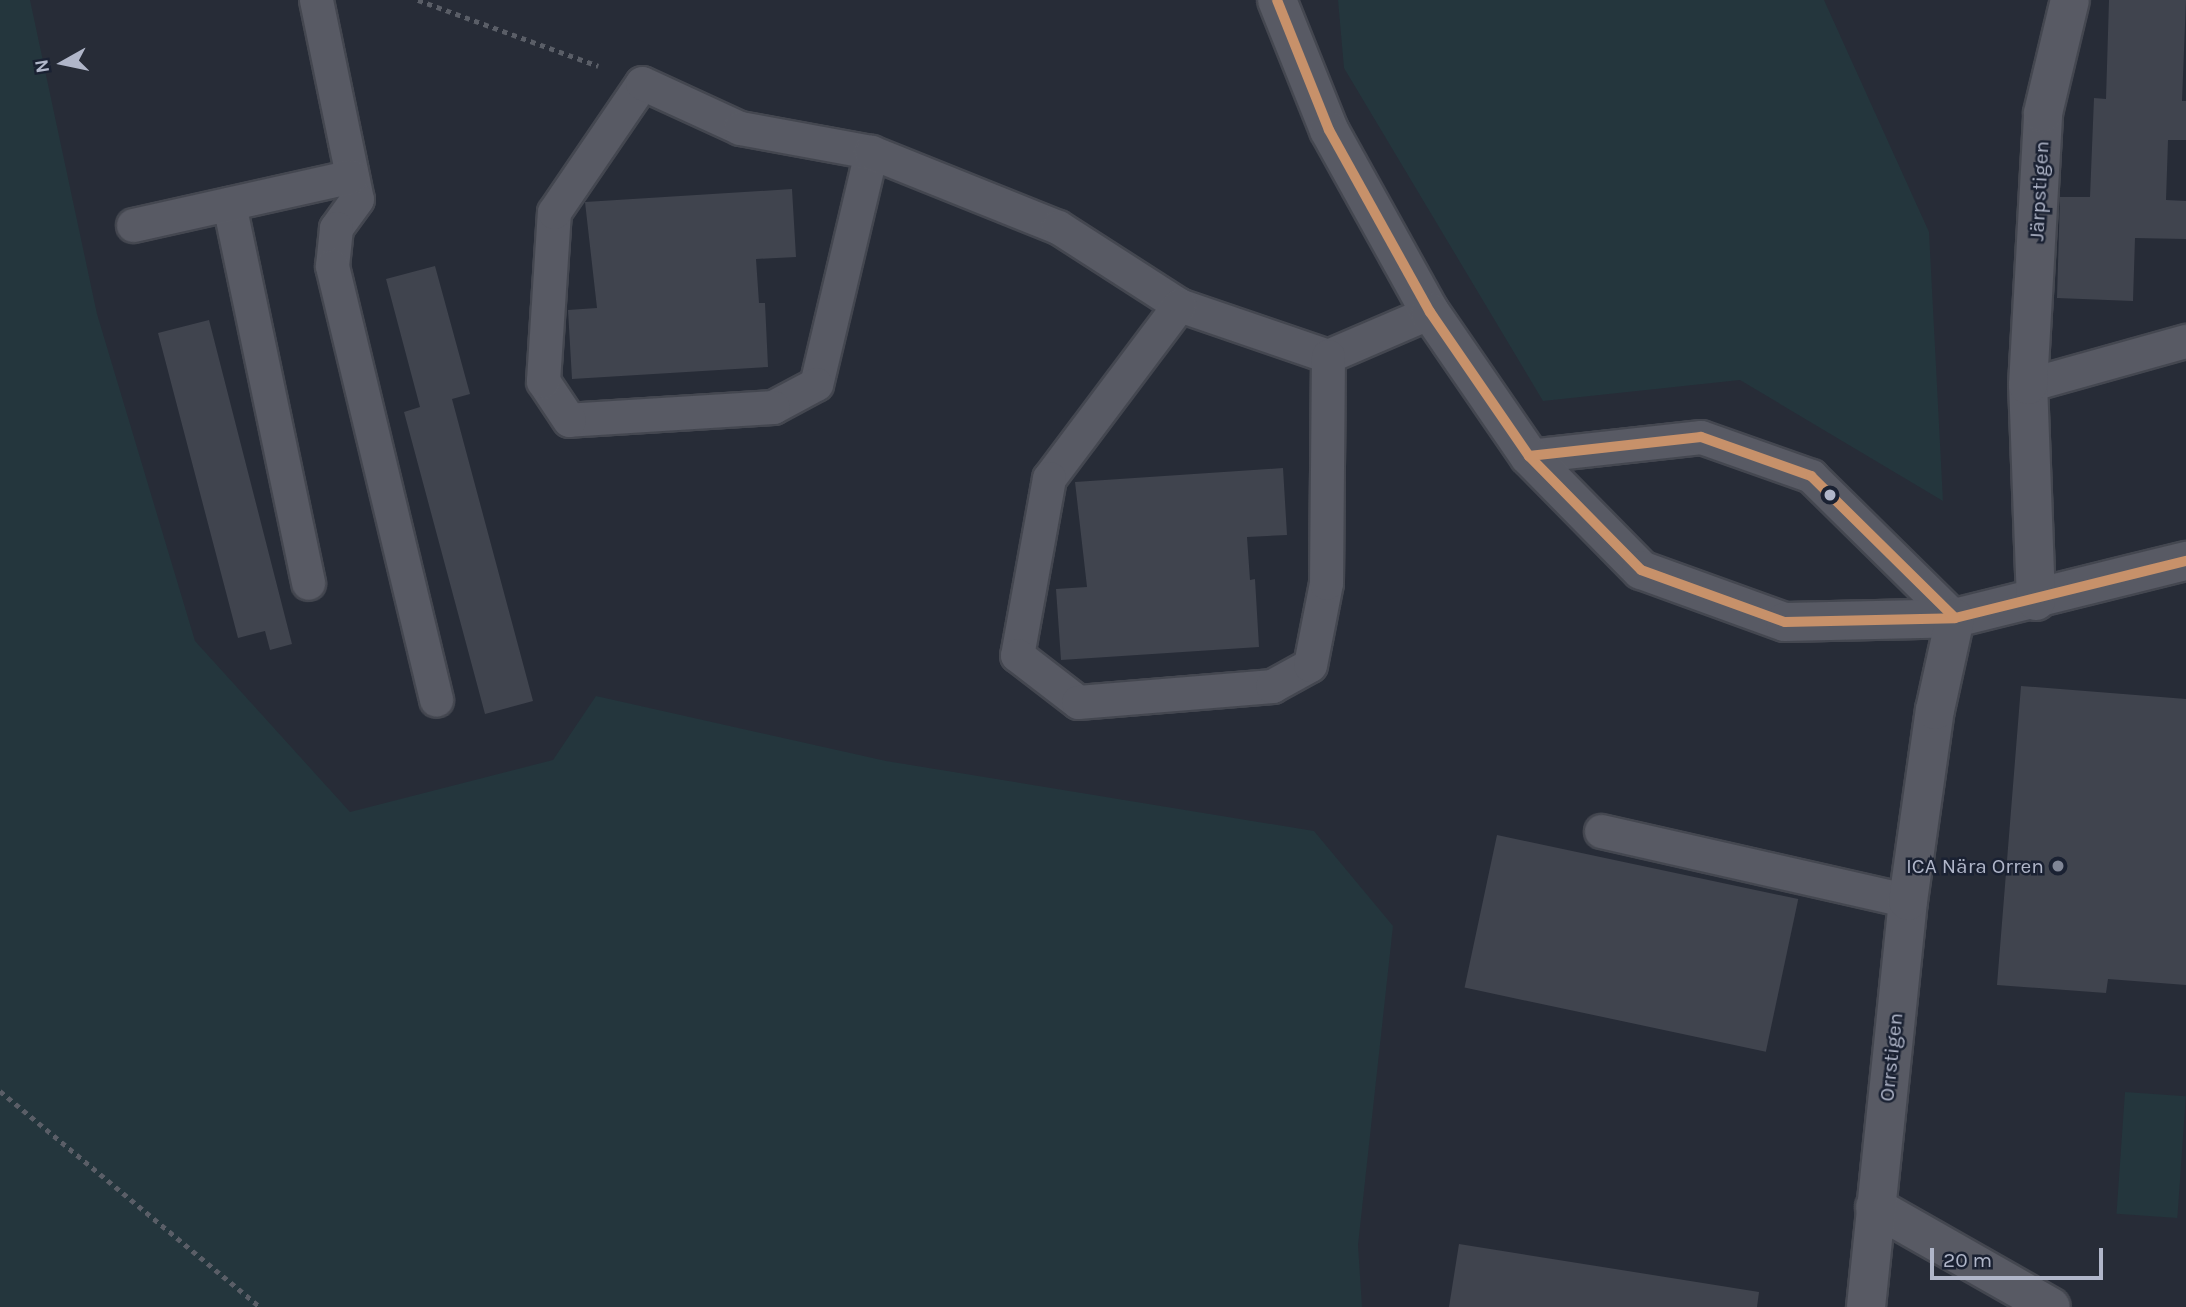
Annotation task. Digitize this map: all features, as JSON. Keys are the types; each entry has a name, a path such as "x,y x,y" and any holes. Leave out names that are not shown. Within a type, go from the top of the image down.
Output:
{"street":[{"path":"1277,0 1329,130 1430,313 1529,456 1641,570 1785,622 1955,618 2036,601 2186,561"},
{"name":"Järpstigen","path":"2036,601 2028,385 2043,113 2070,0"},
{"name":"Orrstigen","path":"1866,1307 1908,901 1934,710 1955,618"},
{"path":"1875,1207 2051,1307"}],"lane":[{"path":"316,0 357,199 336,228 332,266 436,700"},
{"path":"871,152 816,384 773,407 569,420 543,381 554,212 642,83 740,128 871,152 1058,227 1179,305 1328,356 1430,313"},
{"path":"133,225 352,176"},
{"path":"229,204 308,583"},
{"path":"1179,305 1049,478 1017,654 1078,702 1272,686 1310,665 1326,583 1328,356"},
{"path":"2028,385 2186,341"},
{"path":"1529,456 1701,437 1811,476 1955,618"},
{"path":"1601,831 1908,901"}],"path":[{"path":"418,0 642,83"},
{"path":"0,1091 260,1307"}],"shaded area":[{"path":"0,0 30,0 97,314 195,641 350,812 553,760 596,696 886,761 1314,831 1393,926 1358,1245 1362,1307 0,1307"},
{"path":"1338,0 1824,0 1929,232 1943,501 1740,380 1543,401 1344,68"},
{"path":"2125,1092 2186,1096 2177,1218 2116,1214"}],"building":[{"path":"2109,0 2186,0 2182,101 2186,101 2186,140 2168,140 2166,200 2186,201 2186,239 2135,238 2133,301 2057,298 2060,197 2090,197 2094,98 2106,99"},
{"path":"792,189 796,257 756,259 759,303 765,303 768,367 572,379 568,310 597,308 585,202"},
{"path":"435,266 470,394 452,399 533,701 485,714 404,412 420,407 386,279"},
{"path":"209,320 292,644 270,650 265,631 238,638 158,333"},
{"path":"1283,468 1287,535 1247,537 1250,580 1255,579 1259,647 1061,660 1056,589 1087,587 1075,482"},
{"path":"2021,686 2186,699 2186,985 2108,979 2106,993 1997,985"},
{"path":"1497,835 1798,899 1766,1052 1465,988"},
{"path":"1459,1244 1759,1292 1757,1307 1449,1307"}],"transit line":[{"path":"1277,0 1329,130 1430,312 1529,456 1641,570 1785,622 1955,618 2186,561"},
{"path":"1529,456 1701,437 1811,476 1955,618"}],"place":[{"name":"ICA Nära Orren","path":"2058,866"}]}
